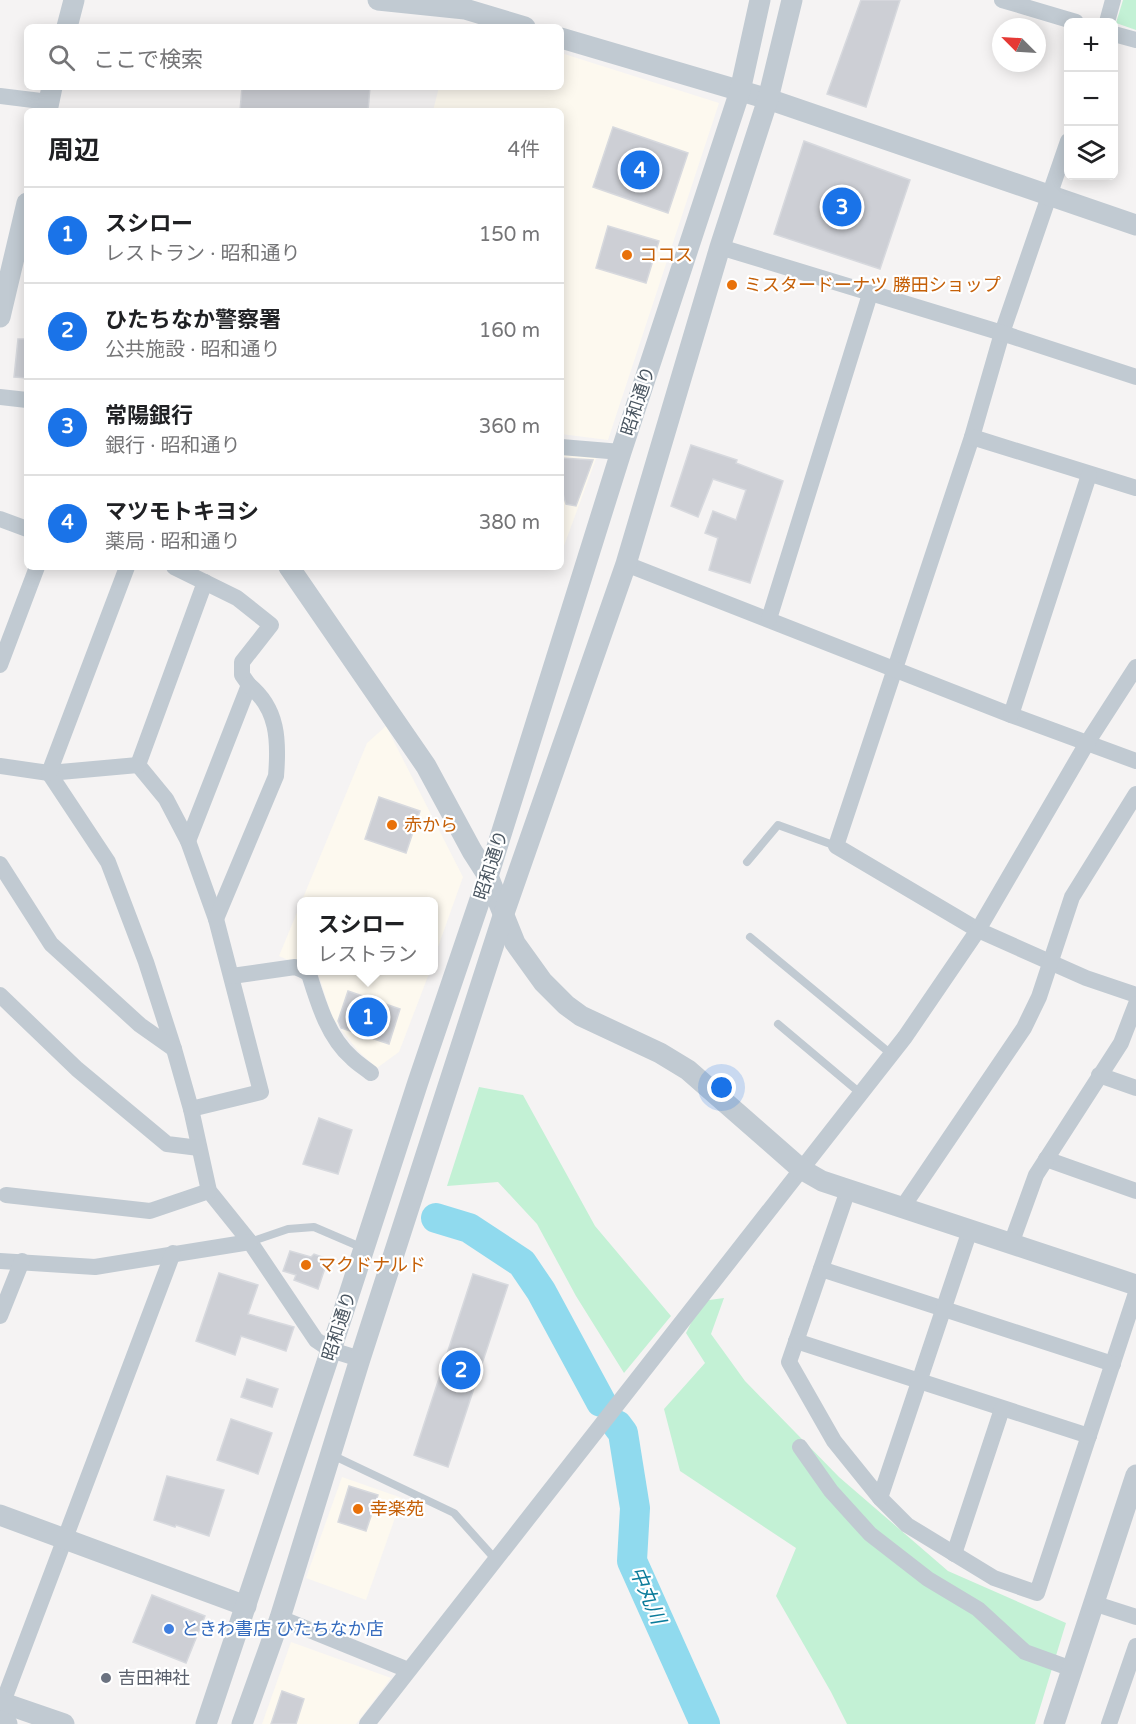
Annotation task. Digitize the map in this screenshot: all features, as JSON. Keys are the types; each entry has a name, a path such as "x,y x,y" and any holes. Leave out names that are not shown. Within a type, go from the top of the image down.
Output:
{"street":[{"path":"68,24 74,0"},
{"path":"378,0 466,5 517,24"},
{"name":"昭和通り","path":"206,1724 488,876 621,452 740,91 760,0"},
{"name":"昭和通り","path":"242,1724 280,1618 360,1359 504,914 626,564 720,247 768,99 792,0"},
{"path":"1002,0 1064,18"},
{"path":"1108,18 1113,0"},
{"path":"1118,35 1136,40"},
{"path":"564,39 768,99 1136,225"},
{"path":"0,96 49,100"},
{"path":"1064,153 1002,333 972,437 836,846 978,930 1086,978 1136,995"},
{"path":"0,317 24,214"},
{"path":"720,247 1002,333 1136,377"},
{"path":"769,619 870,294"},
{"path":"0,397 24,400"},
{"path":"972,437 1136,488"},
{"path":"564,447 621,452"},
{"path":"1011,715 1089,475"},
{"path":"0,519 24,528"},
{"path":"626,564 1011,715 1136,761"},
{"path":"0,665 36,570"},
{"path":"50,773 126,570"},
{"path":"180,570 237,598 271,625 242,662 242,675 249,685 262,695 274,718 278,753 276,776 216,919"},
{"path":"291,570 426,766 488,876 515,943 543,982 566,1005 606,1029 660,1053 688,1070 801,1169 822,1181 1136,1285"},
{"path":"138,765 205,582"},
{"path":"368,1724 891,1054 978,930 1087,743 1136,667"},
{"path":"188,841 249,685"},
{"path":"0,766 50,773 138,765"},
{"path":"138,765 166,799 188,841 216,919 261,1092 191,1109"},
{"path":"50,773 108,862 146,962 174,1049 191,1109 209,1191 250,1242 316,1340 331,1350 360,1359"},
{"path":"902,1208 1024,1028 1039,997 1072,897 1136,794"},
{"path":"0,864 51,944 140,1025 174,1049"},
{"path":"232,976 297,968"},
{"path":"309,975 320,1009 334,1035 351,1058 371,1072"},
{"path":"0,995 77,1069 167,1144 199,1148"},
{"path":"1011,1244 1036,1175 1121,1043 1136,1004"},
{"path":"1099,1075 1136,1088"},
{"path":"1046,1159 1136,1191"},
{"path":"848,1190 789,1362 834,1441 880,1498 908,1525 994,1578 1037,1593 1136,1293"},
{"path":"6,1195 150,1211 209,1191"},
{"path":"880,1498 970,1230"},
{"path":"0,1261 94,1267 250,1242"},
{"path":"7,1724 1,1709 173,1253"},
{"path":"0,1316 22,1261"},
{"path":"821,1269 1113,1364"},
{"path":"796,1341 1089,1436"},
{"path":"954,1554 1002,1409"},
{"path":"800,1447 831,1491 870,1534 928,1579 978,1609 1025,1652 1072,1669"},
{"path":"1054,1724 1136,1475"},
{"path":"0,1515 246,1606"},
{"path":"1094,1603 1136,1617"},
{"path":"280,1618 408,1670"},
{"path":"1109,1724 1136,1646"},
{"path":"1,1709 64,1724"}],"lane":[{"path":"747,862 778,825 836,846"},
{"path":"750,937 891,1054"},
{"path":"778,1024 860,1093"},
{"path":"250,1242 288,1229 314,1227 364,1248"},
{"path":"332,1455 454,1513 496,1560"}],"shaded area":[{"path":"564,54 719,103 608,440 564,434 564,108 434,108 438,90 564,90"},
{"path":"564,453 597,456 564,546"},
{"path":"386,726 463,877 438,947 438,897 303,897 367,743"},
{"path":"297,912 297,964 279,956"},
{"path":"319,975 428,975 399,1052 377,1068 358,1051 332,1017"},
{"path":"342,1477 402,1498 366,1600 306,1578"},
{"path":"291,1642 391,1678 356,1724 262,1724"}],"green space":[{"path":"1123,0 1136,0 1136,30 1118,24"},
{"path":"479,1087 523,1095 595,1226 671,1316 624,1373 576,1296 537,1224 498,1182 447,1186"},
{"path":"724,1298 711,1334 745,1381 839,1477 948,1571 1066,1623 1035,1724 847,1724 776,1596 796,1548 680,1471 664,1409 705,1363 686,1333 702,1301"}],"building":[{"path":"861,0 900,0 866,107 827,94"},
{"path":"242,90 370,90 368,108 240,108"},
{"path":"613,127 688,153 668,213 593,187"},
{"path":"804,141 910,180 880,269 774,234"},
{"name":"ココス","path":"608,226 659,241 646,283 596,268"},
{"path":"18,339 24,339 24,378 14,377"},
{"path":"691,445 737,460 736,463 783,481 750,583 709,570 718,538 705,533 713,511 736,520 746,490 713,479 698,517 671,506"},
{"path":"564,458 593,460 576,506 566,504"},
{"name":"赤から","path":"379,797 420,811 406,853 365,839"},
{"path":"348,991 400,1009 389,1044 341,1028 338,1021"},
{"path":"319,1118 352,1130 338,1174 303,1164"},
{"name":"マクドナルド","path":"290,1251 311,1257 314,1254 328,1259 318,1289 294,1280 296,1275 283,1271"},
{"path":"219,1273 258,1285 248,1314 294,1327 286,1351 241,1336 235,1355 196,1341"},
{"path":"473,1274 508,1285 448,1467 414,1455"},
{"path":"247,1379 278,1389 272,1407 241,1397"},
{"path":"231,1419 272,1433 258,1474 217,1460"},
{"path":"167,1476 224,1490 209,1536 154,1520"},
{"name":"幸楽苑","path":"349,1486 378,1495 366,1531 338,1522"},
{"name":"ときわ書店 ひたちなか店","path":"152,1595 205,1616 186,1663 133,1642"},
{"path":"282,1691 304,1699 296,1724 271,1724"}],"waterway":[{"name":"中丸川","path":"436,1218 469,1228 522,1263 541,1291 601,1402"},
{"name":"中丸川","path":"617,1425 623,1433 635,1508 632,1561 705,1724"}],"place":[{"name":"マツモトキヨシ","path":"640,170"},
{"name":"常陽銀行","path":"842,207"},
{"name":"ココス","path":"627,255"},
{"name":"ミスタードーナツ 勝田ショップ","path":"732,285"},
{"name":"赤から","path":"392,825"},
{"name":"スシロー","path":"368,1017"},
{"name":"マクドナルド","path":"306,1265"},
{"name":"ひたちなか警察署","path":"461,1370"},
{"name":"幸楽苑","path":"358,1509"},
{"name":"ときわ書店 ひたちなか店","path":"169,1629"},
{"name":"吉田神社","path":"106,1678"}]}
